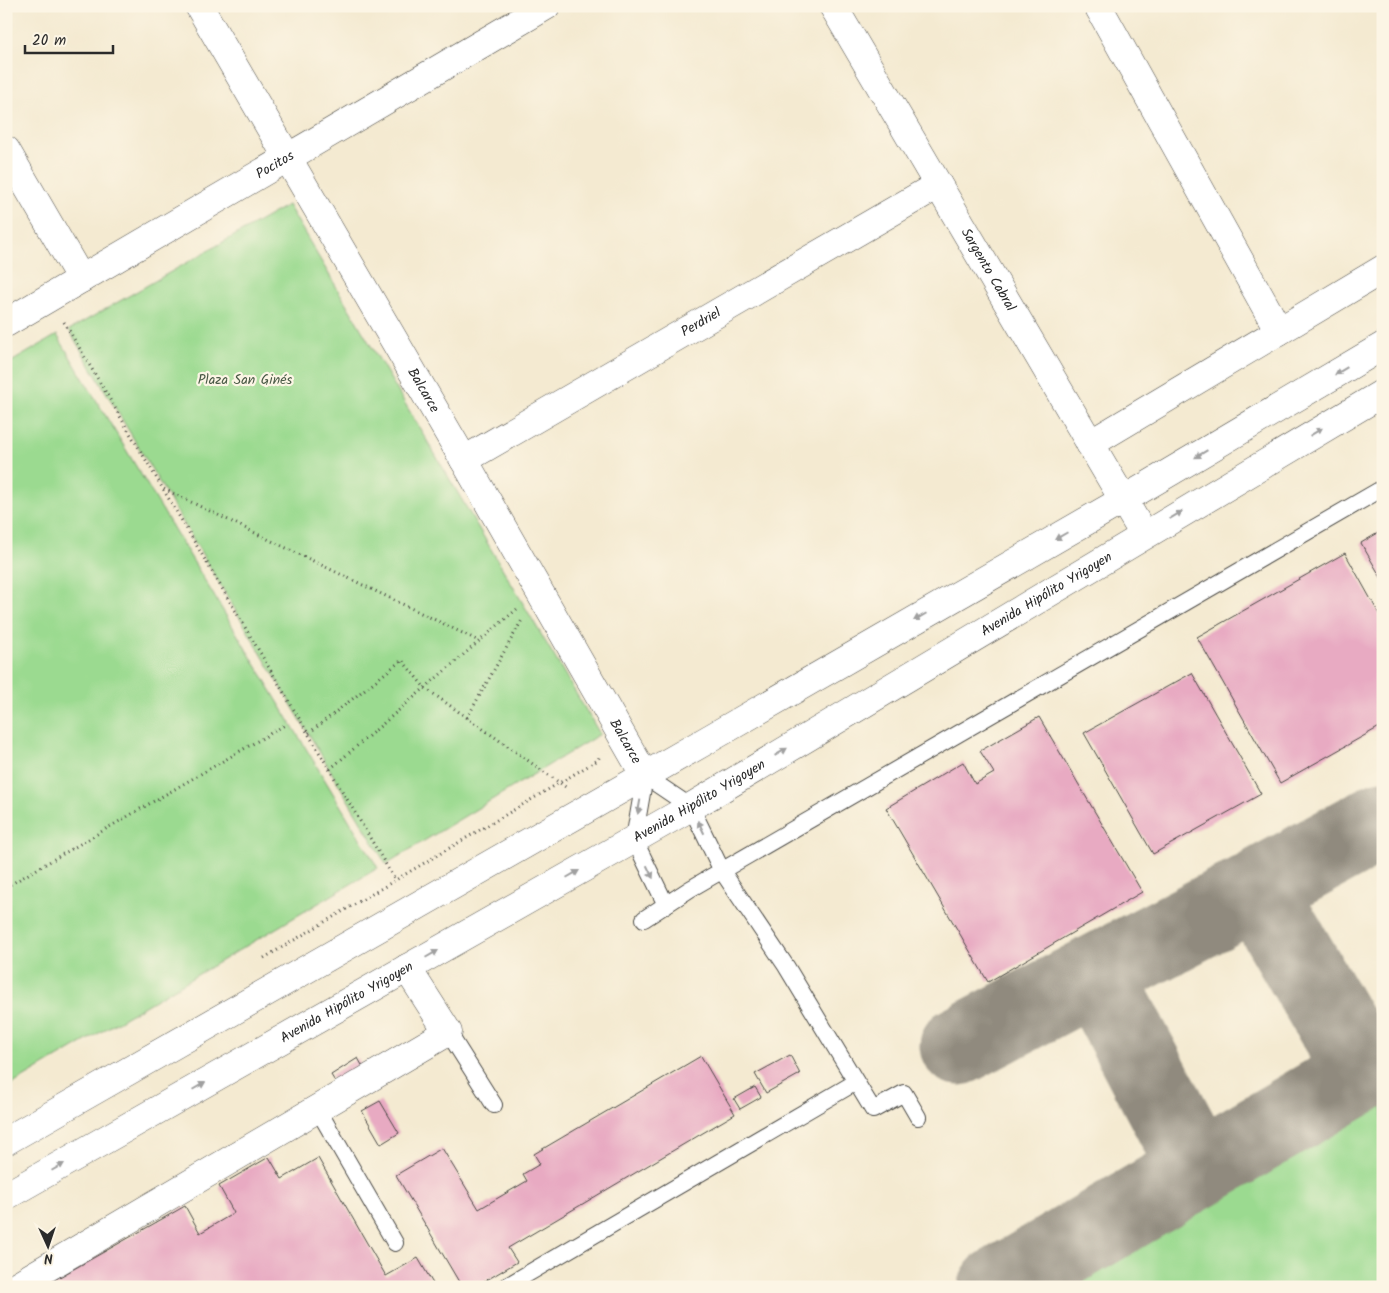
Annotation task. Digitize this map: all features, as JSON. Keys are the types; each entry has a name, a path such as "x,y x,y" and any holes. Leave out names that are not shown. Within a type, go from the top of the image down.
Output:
{"street":[{"name":"Balcarce","path":"198,6 464,460 531,597 645,776"},
{"name":"Pocitos","path":"6,323 546,6"},
{"name":"Sargento Cabral","path":"833,6 1144,534"},
{"path":"1098,6 1279,331"},
{"path":"6,150 81,279"},
{"name":"Perdriel","path":"464,460 938,185"},
{"path":"1090,444 1383,269"},
{"path":"6,1141 645,776 1123,500 1383,346"},
{"name":"Avenida Hipólito Yrigoyen","path":"6,1196 691,807 1383,392"},
{"path":"14,1287 448,1032 407,968"}],"lane":[{"path":"644,919 722,871 1383,488"},
{"path":"666,905 634,839 645,776 691,807 722,871 786,966 873,1110 904,1093 918,1117"},
{"path":"448,1032 494,1106"},
{"path":"506,1287 856,1082"},
{"path":"317,1108 395,1243"}],"path":[{"path":"50,298 412,908"},
{"path":"163,489 479,641"},
{"path":"330,770 531,597"},
{"path":"467,718 527,610 531,597"},
{"path":"308,733 402,660 425,688 592,806"},
{"path":"6,887 285,725"},
{"path":"260,960 598,760 602,747"}],"green space":[{"name":"Plaza San Ginés","path":"288,205 600,734 386,864 69,330"},
{"path":"57,335 378,868 6,1088 6,365"},
{"path":"1383,1103 1383,1287 1070,1287"}],"building":[{"path":"1383,530 1383,581 1361,543"},
{"path":"1345,553 1383,621 1383,725 1280,783 1197,637"},
{"path":"1192,673 1261,794 1153,854 1084,733"},
{"path":"1039,717 1142,892 988,982 886,808 963,762 975,784 994,773 980,751"},
{"path":"790,1055 800,1074 766,1093 755,1074"},
{"path":"701,1056 735,1114 508,1248 517,1262 475,1287 462,1287 396,1175 442,1148 479,1209 527,1181 523,1174 540,1164 534,1154"},
{"path":"358,1058 363,1067 336,1083 331,1075"},
{"path":"755,1087 761,1097 740,1109 734,1099"},
{"path":"380,1101 399,1133 381,1144 362,1111"},
{"path":"269,1157 282,1179 318,1158 386,1276 418,1258 435,1287 51,1287 49,1283 185,1206 200,1233 234,1213 219,1186"}],"taxiway":[{"path":"959,1046 1257,889 1383,820"},
{"path":"1257,889 1363,1072"},
{"path":"1095,974 1198,1169"},
{"path":"998,1287 1383,1061"}]}
